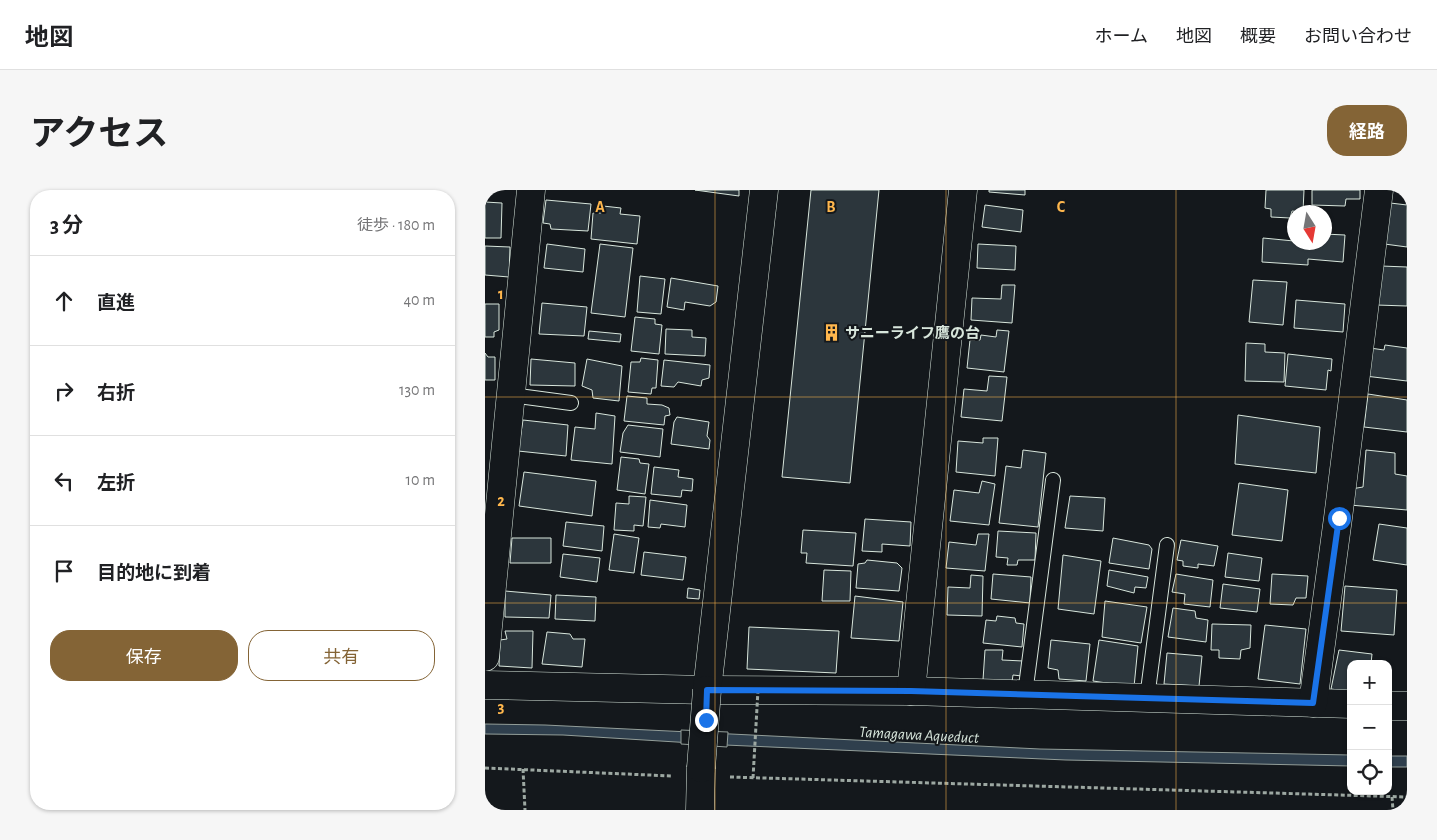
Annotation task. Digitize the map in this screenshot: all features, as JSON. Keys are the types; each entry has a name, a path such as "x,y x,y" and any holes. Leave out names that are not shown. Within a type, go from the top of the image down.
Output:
{"street":[{"path":"485,657 531,190"},
{"path":"700,810 707,690 764,190"},
{"path":"911,691 963,190"},
{"path":"1313,703 1339,518 1379,190"},
{"path":"485,685 707,690 911,691 1347,704"},
{"path":"1392,706 1407,706"}],"lane":[{"path":"511,396 571,404"},
{"path":"1025,694 1053,480"},
{"path":"1147,698 1167,545"}],"path":[{"path":"753,778 758,690"},
{"path":"485,768 701,773 753,778 1407,797"},
{"path":"523,769 525,810"},
{"path":"1391,797 1393,810"}],"water":[{"path":"485,724 545,725 1040,749 1347,755 1347,766 1066,760 725,745 563,735 485,734"},
{"path":"1392,756 1407,756 1407,767 1392,767"}],"pier":[{"path":"681,730 728,732 727,747 681,744"}],"building":[{"path":"695,190 739,190 739,196"},
{"name":"サニーライフ鷹の台","path":"811,190 879,190 850,483 782,477"},
{"path":"989,190 1025,190 1025,195 989,192"},
{"path":"1266,190 1304,190 1303,205 1287,205 1287,218 1271,217 1271,209 1265,208"},
{"path":"1312,190 1360,190 1360,199 1346,199 1345,206 1312,205"},
{"path":"546,200 591,204 588,231 551,229 550,224 543,223"},
{"path":"485,202 502,203 501,238 485,238"},
{"path":"1382,202 1407,205 1407,247 1377,243"},
{"path":"985,205 1023,210 1021,232 982,227"},
{"path":"603,206 621,208 620,214 640,216 637,244 591,239 593,213 602,213"},
{"path":"1332,234 1345,235 1343,262 1308,259 1308,265 1262,262 1263,238 1287,240 1287,250 1332,250"},
{"path":"547,244 585,249 583,272 544,268"},
{"path":"600,244 633,248 625,317 591,313"},
{"path":"978,244 1016,246 1015,270 977,268"},
{"path":"485,246 510,247 509,277 485,275"},
{"path":"1381,266 1407,267 1407,306 1376,305"},
{"path":"640,276 665,279 661,314 637,312"},
{"path":"671,278 718,286 716,302 710,306 685,302 684,310 667,307"},
{"path":"1253,280 1287,282 1283,325 1249,322"},
{"path":"1002,285 1015,285 1012,323 971,320 972,298 1001,299"},
{"path":"1296,300 1345,304 1343,332 1294,328"},
{"path":"542,303 587,307 584,336 539,334"},
{"path":"485,304 499,304 499,330 494,332 494,337 485,337"},
{"path":"635,317 655,319 655,324 662,325 659,354 631,351"},
{"path":"666,329 692,330 692,337 706,338 705,356 665,354"},
{"path":"997,330 1009,331 1004,372 967,368 970,340 980,340 981,335 996,337"},
{"path":"589,331 621,334 620,342 588,339"},
{"path":"1246,343 1265,344 1265,352 1285,353 1284,382 1245,381"},
{"path":"1385,345 1407,348 1407,381 1365,376 1370,348 1384,350"},
{"path":"485,353 488,357 495,357 495,380 485,380"},
{"path":"1288,354 1332,359 1331,371 1328,370 1326,390 1285,386"},
{"path":"641,358 658,360 656,388 652,388 651,394 628,392 631,362 640,362"},
{"path":"531,359 575,363 575,386 530,385"},
{"path":"587,359 622,366 619,401 593,398 592,390 582,386"},
{"path":"664,360 710,365 709,378 702,380 701,386 678,382 674,387 661,386"},
{"path":"989,376 1007,377 1002,421 961,417 964,389 987,391"},
{"path":"1368,394 1407,400 1407,432 1364,427"},
{"path":"627,396 647,398 647,404 662,405 669,408 670,415 665,416 664,425 624,421"},
{"path":"596,413 615,416 612,464 571,460 575,427 595,429"},
{"path":"1238,415 1320,427 1316,473 1235,464"},
{"path":"677,417 709,422 707,436 710,440 709,449 671,444 674,422"},
{"path":"523,420 568,425 566,456 518,451"},
{"path":"628,425 663,429 660,457 620,452 623,433"},
{"path":"983,438 998,438 995,476 956,472 958,441 983,443"},
{"path":"1023,450 1046,453 1038,527 999,523 1006,466 1021,468"},
{"path":"1366,450 1395,453 1395,474 1407,476 1407,510 1350,505 1351,489 1363,487"},
{"path":"621,457 639,459 640,463 649,464 645,494 617,490"},
{"path":"654,467 679,470 678,477 693,479 692,491 682,490 681,497 651,494"},
{"path":"524,472 596,481 592,516 519,506"},
{"path":"982,481 995,484 989,525 950,521 954,490 979,493"},
{"path":"1239,483 1288,490 1282,541 1232,535"},
{"path":"629,496 646,497 643,526 634,525 634,531 614,530 616,503 629,504"},
{"path":"1070,496 1105,498 1103,531 1065,528"},
{"path":"650,500 687,505 685,527 661,524 660,528 648,527"},
{"path":"865,519 911,522 910,546 882,544 882,552 862,551"},
{"path":"566,522 604,526 602,551 563,546"},
{"path":"1379,524 1407,528 1407,565 1373,560"},
{"path":"803,530 856,533 853,566 806,563 807,553 801,553"},
{"path":"998,531 1036,533 1035,560 1018,560 1017,565 1007,565 1008,558 996,557"},
{"path":"614,534 639,538 634,573 609,570"},
{"path":"978,534 989,534 985,571 946,568 949,542 976,545"},
{"path":"512,538 551,538 551,563 510,563"},
{"path":"1113,538 1149,545 1152,549 1149,569 1109,563"},
{"path":"1181,540 1218,546 1214,566 1198,564 1198,568 1183,566 1183,561 1177,560"},
{"path":"644,552 686,557 683,580 641,575"},
{"path":"1228,553 1262,558 1259,581 1225,577"},
{"path":"563,554 600,558 597,582 560,577"},
{"path":"1063,555 1101,561 1094,614 1058,609"},
{"path":"867,560 897,563 902,568 899,591 856,588 858,564 865,563"},
{"path":"824,570 851,571 850,601 822,601"},
{"path":"1109,570 1148,577 1146,588 1135,587 1134,593 1107,586"},
{"path":"993,574 1031,577 1030,603 991,599"},
{"path":"1176,574 1213,580 1210,607 1184,604 1185,594 1172,592"},
{"path":"1272,574 1308,576 1306,598 1296,598 1293,605 1270,604"},
{"path":"971,575 983,576 982,616 947,615 948,587 970,588"},
{"path":"1223,584 1260,589 1257,612 1220,608"},
{"path":"1345,586 1397,590 1394,635 1341,631"},
{"path":"688,588 700,590 699,599 687,598"},
{"path":"505,591 551,595 549,618 505,617"},
{"path":"556,595 596,597 595,621 555,619"},
{"path":"855,596 903,602 899,641 851,638"},
{"path":"1105,601 1147,607 1141,643 1102,637"},
{"path":"1173,608 1195,611 1196,618 1208,620 1206,642 1168,637"},
{"path":"997,616 1015,618 1016,623 1024,624 1022,647 983,643 986,620 996,621"},
{"path":"1212,624 1251,625 1250,648 1241,650 1240,659 1219,658 1219,650 1211,650"},
{"path":"1265,625 1306,629 1300,684 1258,679"},
{"path":"749,627 839,631 836,673 747,669"},
{"path":"505,631 533,631 532,668 499,666 500,640 507,639"},
{"path":"547,632 570,634 573,639 585,639 582,667 542,664"},
{"path":"1051,640 1090,644 1086,681 1059,679 1058,670 1048,668"},
{"path":"1099,640 1138,646 1134,687 1093,681"},
{"path":"985,650 1003,650 1002,660 1023,661 1022,676 1013,675 1012,682 983,680"},
{"path":"1339,650 1372,654 1371,660 1347,660 1347,691 1331,689"},
{"path":"1167,653 1202,656 1199,686 1164,684"}],"place":[{"name":"サニーライフ鷹の台","path":"831,333"}],"route":[{"path":"706,720 707,690 911,691 1313,703 1339,518"}],"water label":[{"name":"Tamagawa Aqueduct","path":"919,735"}]}
